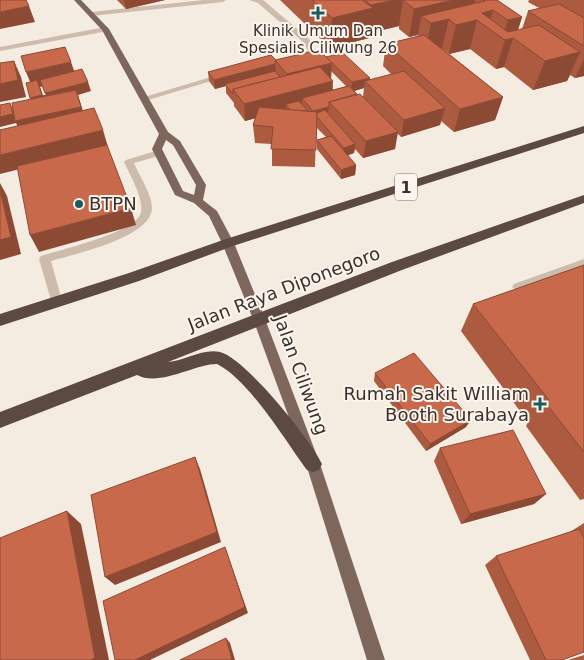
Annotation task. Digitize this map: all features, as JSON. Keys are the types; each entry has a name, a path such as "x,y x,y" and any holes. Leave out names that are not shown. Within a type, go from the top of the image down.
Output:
{"highway":[{"name":"1","path":"0,320 134,277 228,243 584,129"},
{"name":"Jalan Raya Diponegoro","path":"0,420 397,266 584,199"},
{"path":"127,372 181,367 202,359 220,358 240,372 254,386 313,464"}],"main road":[{"path":"77,0 105,29 146,98 164,134 178,143 201,185 198,201"},
{"path":"159,153 157,149 164,134"},
{"name":"Jalan Ciliwung","path":"159,153 179,193 198,201 213,214 228,243 259,319 313,464 376,660"}],"street":[{"path":"91,14 222,0"},
{"path":"252,0 260,0 306,41 312,52 307,56 290,60"},
{"path":"0,49 105,29"},
{"path":"146,98 231,74"},
{"path":"56,301 45,259 125,233 138,226 147,212 147,204 129,162 159,153"},
{"path":"518,287 584,263"}],"building":[{"path":"0,0 26,0 29,6 0,12"},
{"path":"312,0 362,0 373,8 332,18"},
{"path":"365,0 395,0 371,5"},
{"path":"403,0 454,0 414,9"},
{"path":"483,0 497,0 522,17 508,20 493,10 482,13 508,32 539,25 580,52 545,61 513,38 505,40 477,20 456,25 449,19 431,23 421,16 485,1"},
{"path":"559,4 584,18 584,46 528,11"},
{"path":"424,35 503,97 460,109 386,44"},
{"path":"65,47 71,62 26,72 21,56"},
{"path":"319,50 332,63 287,74 275,60"},
{"path":"343,53 370,78 352,82 326,57"},
{"path":"271,55 276,60 275,64 214,80 208,72"},
{"path":"14,61 18,80 0,84 0,63"},
{"path":"320,67 333,81 244,104 233,89"},
{"path":"82,69 88,82 45,93 40,80"},
{"path":"275,71 280,77 233,89 233,94 225,84"},
{"path":"404,71 445,108 404,120 365,81"},
{"path":"37,80 42,95 30,98 26,83"},
{"path":"349,86 357,94 329,102 329,107 313,111 302,98"},
{"path":"72,89 73,90 43,96"},
{"path":"76,90 81,107 15,121 12,103"},
{"path":"360,94 398,132 366,141 329,102"},
{"path":"299,101 308,111 290,110 286,104"},
{"path":"10,103 13,114 0,117 0,105"},
{"path":"259,107 317,112 316,150 271,149 273,127 253,125"},
{"path":"94,108 103,130 0,155 0,130"},
{"path":"325,110 355,144 344,148 317,117 317,113"},
{"path":"331,136 356,165 341,170 317,140"},
{"name":"BTPN","path":"107,145 131,208 30,235 17,166"},
{"path":"0,190 11,237 0,240"},
{"path":"584,265 584,452 545,402 549,400 473,304"},
{"path":"414,353 471,420 430,444 375,373"},
{"path":"513,430 546,494 470,514 440,448"},
{"path":"195,457 217,532 105,577 91,495"},
{"path":"67,511 95,658 91,660 0,660 0,538"},
{"path":"579,529 584,538 584,652 562,660 546,660 496,556"},
{"path":"225,547 245,607 135,660 115,660 103,601"},
{"path":"226,638 232,660 180,660"}],"place":[{"name":"Klinik Umum Dan Spesialis Ciliwung 26","path":"318,13"},
{"name":"BTPN","path":"79,204"},
{"name":"Rumah Sakit William Booth Surabaya","path":"540,404"}]}
